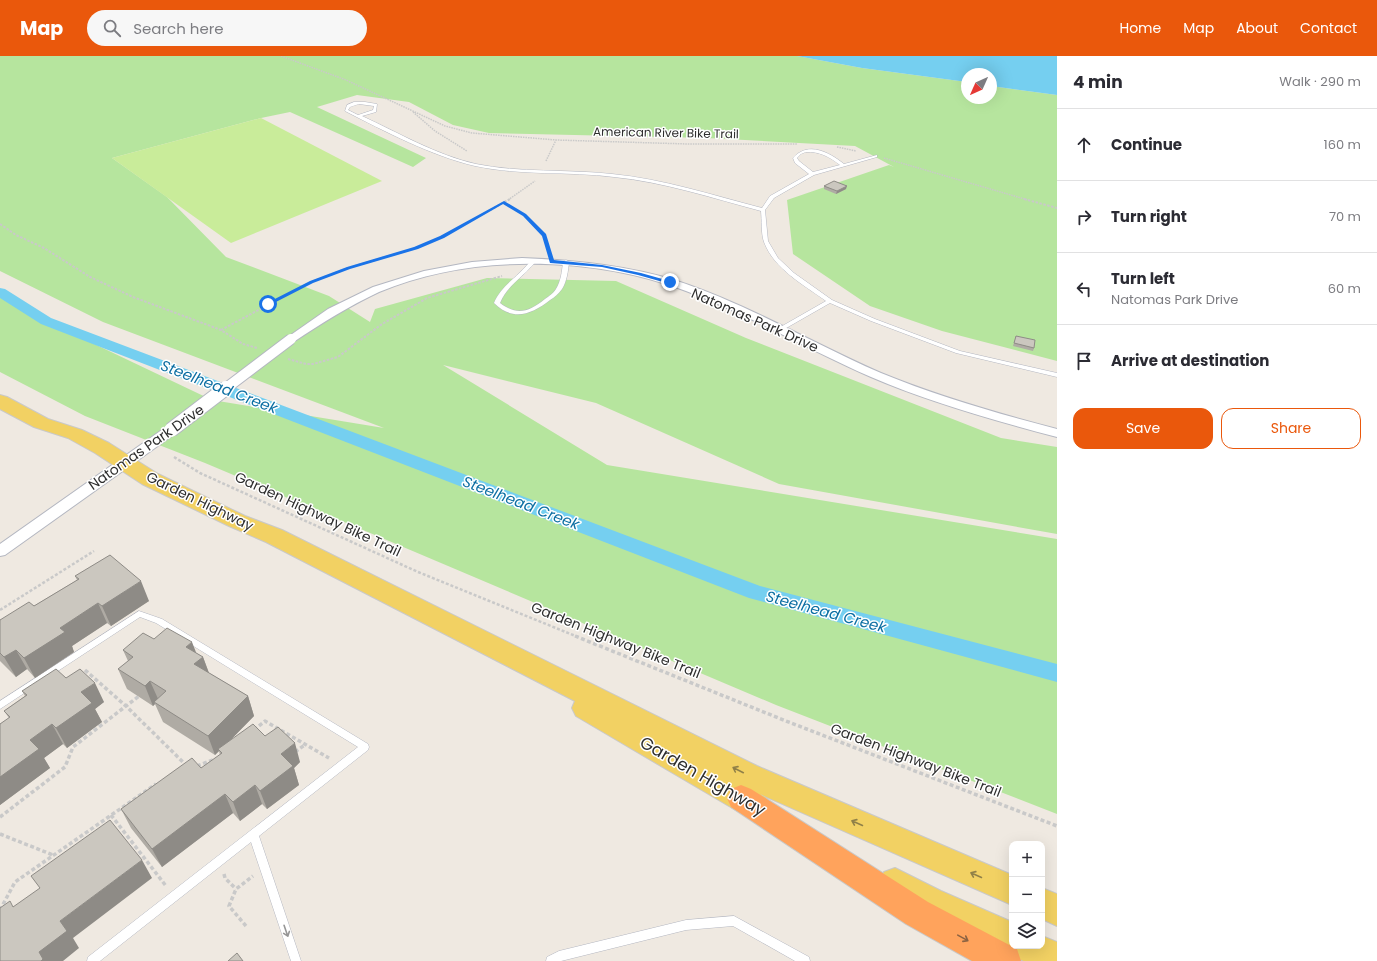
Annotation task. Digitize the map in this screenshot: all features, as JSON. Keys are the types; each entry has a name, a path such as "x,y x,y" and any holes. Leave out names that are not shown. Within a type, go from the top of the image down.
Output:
{"highway":[{"path":"741,798 917,913 1005,961"}],"main road":[{"name":"Garden Highway","path":"0,401 41,423 82,438 102,448 150,479 237,521 274,536 747,775 1009,889"},
{"name":"Garden Highway","path":"401,601 741,798 930,902 1009,938"},
{"path":"1045,904 1057,910"},
{"path":"1035,949 1057,959"}],"street":[{"name":"Natomas Park Drive","path":"0,550 171,430 309,325 359,296 385,285 414,276 486,263 533,261 566,262 602,266 670,282 738,310 898,384 1016,424 1057,433"}],"lane":[{"path":"358,116 375,110 376,105 367,102 355,102 348,106 346,110 358,116 450,157 475,164 503,169 612,175 642,179 763,210"},
{"path":"812,174 797,162 795,158 797,154 806,151 827,153 843,165"},
{"path":"876,156 812,174 772,197 763,210 766,241 776,259 792,274 830,301 874,320 958,352 1057,375"},
{"path":"533,261 530,267 509,283 499,294 497,303 505,310 516,313 528,312 543,304 557,292 565,275 566,262"},
{"path":"779,330 830,301"},
{"path":"0,705 139,614 160,621 365,747 254,836 92,961"},
{"path":"254,836 296,961"},
{"path":"550,961 559,956 686,925 734,921 805,961"}],"path":[{"name":"American River Bike Trail","path":"281,56 346,80 432,120 458,130 485,134 556,140 688,144 800,144"},
{"path":"410,109 435,131 470,153"},
{"path":"221,330 311,282 348,268 422,245 442,237 504,202 528,188 537,180 556,140"},
{"path":"836,147 876,156 1057,208"},
{"path":"504,202 525,215 544,235 552,262"},
{"path":"0,224 16,236 44,248 97,280 133,297 221,330 243,344 264,351"},
{"path":"284,358 306,364 313,364 338,357 382,324 427,298 500,276 522,273"},
{"name":"Garden Highway Bike Trail","path":"174,457 200,473 418,572 793,724 1057,826"},
{"path":"0,610 94,551"},
{"path":"85,670 191,769 221,757"},
{"path":"0,816 64,767 73,747 139,696"},
{"path":"249,733 265,720 328,757 341,767"},
{"path":"292,754 306,744"},
{"path":"0,910 15,882 159,782"},
{"path":"111,815 174,897"},
{"path":"0,834 54,855"},
{"path":"219,862 226,878 236,889"},
{"path":"246,926 229,906 236,889 264,868"}],"green space":[{"path":"0,56 797,56 862,68 961,81 961,104 997,104 997,87 1057,95 1057,361 942,331 870,306 793,254 787,200 889,165 894,167 855,146 707,138 489,133 453,125 409,102 357,95 317,107 426,158 413,167 290,112 261,118 112,158 167,197 226,257 329,296 370,322 375,309 487,278 616,281 746,338 1001,438 1057,447 1057,534 779,484 596,403 443,365 607,465 1057,539 1057,814 776,705 205,463 85,416 0,372 0,293 46,321 212,400 384,428 103,322 0,271"},
{"path":"261,118 382,181 231,243 112,158"}],"water":[{"path":"797,56 1057,56 1057,95 997,87 997,68 961,68 961,81 862,68"}],"building":[{"path":"834,181 847,186 837,191 824,186"},
{"path":"1016,336 1035,340 1034,348 1014,343"},
{"path":"110,555 141,581 102,606 98,603 60,628 65,632 24,658 16,650 4,657 0,653 0,620 29,602 34,606 79,579 75,576"},
{"path":"167,628 192,642 186,647 203,657 194,664 248,696 208,736 154,702 166,691 150,681 145,686 118,669 133,657 123,650 143,633 154,639"},
{"path":"56,669 66,678 80,669 95,683 81,692 92,703 56,728 52,724 30,740 39,749 0,777 0,724 10,717 4,711 27,695 22,691"},
{"path":"253,724 265,736 278,727 295,743 281,754 293,766 260,791 255,785 233,802 225,794 152,849 121,809 192,758 201,768 222,753 218,749"},
{"path":"110,820 142,860 60,921 67,931 39,952 43,959 41,961 0,961 0,908 10,901 13,907 40,888 31,876"},
{"path":"237,953 243,961 228,961"}],"waterway":[{"name":"Steelhead Creek","path":"0,292 46,321 756,593 1057,673"}],"route":[{"path":"268,304 311,282 348,268 416,248 442,237 504,202 525,215 544,235 552,262 602,266 670,282"}]}
